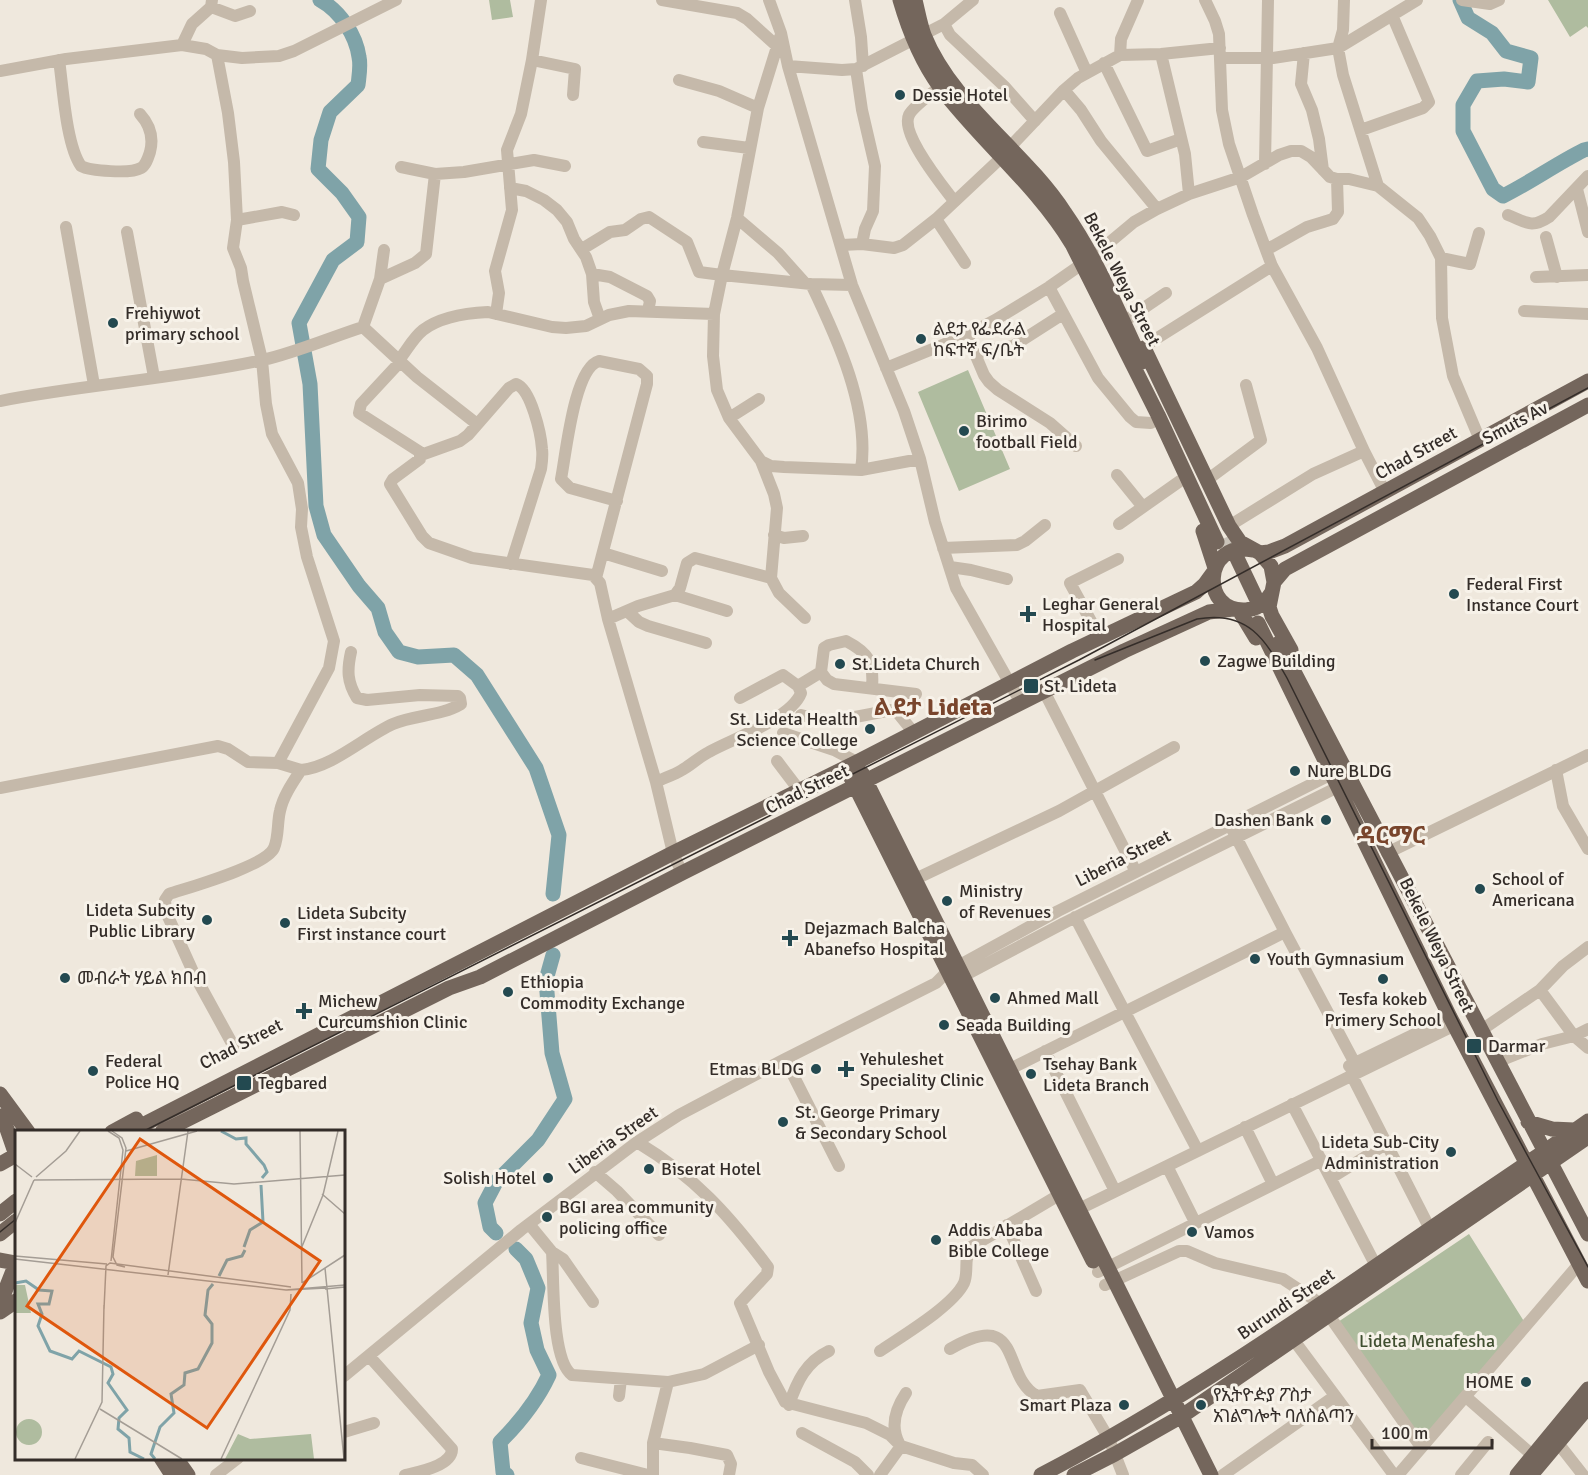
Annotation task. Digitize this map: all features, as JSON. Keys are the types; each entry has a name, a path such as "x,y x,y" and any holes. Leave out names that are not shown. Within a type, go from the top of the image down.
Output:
{"main road":[{"path":"900,0 919,37 940,87 1006,152"},
{"name":"Bekele Weya Street","path":"915,0 919,37 1006,152 1065,212 1108,304 1224,535"},
{"path":"1332,775 1297,719 1249,624 1244,605 1208,541 1103,324 1108,304 1129,318 1160,377 1207,480 1224,535 1257,552 1272,566 1273,587 1269,606 1272,616 1345,758 1371,814 1376,833"},
{"name":"Chad Street","path":"1257,552 1269,552 1285,546 1588,381"},
{"name":"Smuts Av","path":"1273,587 1285,569 1588,405"},
{"path":"1257,552 1240,549 1222,557 1222,564 1213,585 1217,595 1224,603 1256,607 1266,601 1273,587"},
{"name":"Chad Street","path":"131,1130 851,762 914,733 1196,592 1222,564"},
{"name":"Chad Street","path":"178,1130 1124,651 1216,610 1244,605"},
{"name":"Bekele Weya Street","path":"1588,1234 1584,1216 1565,1192 1262,621 1332,775 1453,1021 1588,1281"},
{"path":"851,762 1069,1206 1178,1419 1202,1475"},
{"name":"Chad Street","path":"114,1130 445,961 486,949"},
{"name":"Chad Street","path":"164,1130 449,988 466,983"},
{"path":"0,1094 27,1130"},
{"path":"0,1116 15,1152"},
{"path":"1565,1192 1566,1167 1588,1121"},
{"path":"1528,1122 1552,1129 1581,1133"},
{"path":"1547,1158 1581,1133"},
{"path":"1547,1158 1575,1146"},
{"path":"0,1164 15,1156"},
{"name":"Burundi Street","path":"1041,1475 1109,1439 1324,1309 1547,1158"},
{"name":"Burundi Street","path":"1074,1475 1178,1419 1293,1339 1324,1309 1376,1266 1430,1229 1530,1170"},
{"path":"0,1214 15,1202"},
{"path":"0,1234 15,1222"},
{"path":"0,1261 15,1263"},
{"path":"0,1304 15,1266"},
{"path":"0,1312 15,1302"},
{"path":"1555,1439 1588,1389"},
{"path":"1517,1475 1538,1459 1588,1407"},
{"path":"1178,1419 1211,1475"},
{"path":"1531,1475 1538,1459"},
{"path":"167,1466 188,1475"}],"street":[{"path":"0,71 59,60 182,45 206,49 217,55 242,58 279,56 294,51 396,0"},
{"path":"496,314 499,293 495,271 511,215 507,150 521,114 541,0"},
{"path":"662,0 737,14 747,19 778,47"},
{"path":"769,0 781,33 788,66 852,285 904,411 960,596 1021,703"},
{"path":"855,0 861,37 859,67 862,110 875,166 873,211 865,229 862,244"},
{"path":"788,66 842,70 859,67 944,24 973,0"},
{"path":"1120,55 1121,39 1138,0"},
{"path":"1205,0 1215,21 1220,53 1222,110 1229,144 1266,250 1272,266 1317,348 1385,492"},
{"path":"1265,164 1268,0"},
{"path":"1344,0 1343,30 1338,48 1343,75 1378,186"},
{"path":"842,245 862,244 894,248 903,245 936,219 1006,152 1064,90 1087,73 1120,55 1220,53 1266,58 1338,48 1417,0"},
{"path":"1467,1 1490,4 1499,0"},
{"path":"182,45 196,19 211,3 235,16 250,11"},
{"path":"1060,13 1087,73"},
{"path":"1361,130 1424,108 1429,102 1392,15"},
{"path":"944,24 950,35 1004,86 1035,121"},
{"path":"781,33 758,108 737,218 722,275 714,314 713,356 717,390 729,418 760,461 776,502 771,578 779,593 805,618"},
{"path":"1304,53 1301,84 1312,110 1324,171"},
{"path":"1161,54 1185,154 1189,194"},
{"path":"217,55 234,162 237,220 234,251 241,268 262,360 266,404 272,434 298,483 301,527 307,557 334,641 329,668 278,763"},
{"path":"59,60 70,135 77,161 81,166 116,171 139,170 143,167 153,143 151,131 140,114"},
{"path":"532,60 575,69 573,95"},
{"path":"1104,63 1147,151 1181,139"},
{"path":"679,80 719,91 758,108"},
{"path":"940,87 912,111 907,123 911,137 954,201"},
{"path":"1064,90 1101,141 1156,209"},
{"path":"703,142 749,147"},
{"path":"886,368 967,335 1049,287 1087,261 1134,222 1156,209 1189,194 1241,177 1291,151 1301,151 1311,157 1330,177 1378,186 1418,218 1430,236 1441,258 1442,318 1453,376 1480,440"},
{"path":"401,166 435,174 464,172 534,160 565,166"},
{"path":"380,279 415,263 426,254 435,174"},
{"path":"1508,215 1536,225 1549,217 1588,176"},
{"path":"1266,250 1307,227 1330,221 1336,217 1338,179"},
{"path":"510,188 526,191 557,210 582,249 592,274 594,302 600,319"},
{"path":"1577,189 1588,232"},
{"path":"237,220 282,212 294,215"},
{"path":"582,249 610,232 625,230 645,217 649,217 687,242 699,272 852,285"},
{"path":"737,218 778,253 808,283 830,324 855,396 864,450 861,470"},
{"path":"936,219 964,263"},
{"path":"66,227 94,385"},
{"path":"128,232 154,377"},
{"path":"1441,258 1470,264 1479,233"},
{"path":"1546,237 1557,277"},
{"path":"363,327 380,279 384,250"},
{"path":"1143,347 1272,266"},
{"path":"592,274 610,277 647,296 650,300 648,311"},
{"path":"1536,277 1588,275"},
{"path":"1049,287 1098,378 1137,423 1151,423"},
{"path":"1129,318 1166,293"},
{"path":"1524,311 1588,314"},
{"path":"421,455 413,446 359,414 361,404 400,361 416,336 432,324 478,313 496,314 566,328 586,326 609,315 629,312 714,314"},
{"path":"976,353 1012,346 1063,314"},
{"path":"0,401 262,360 301,350 363,327"},
{"path":"363,327 400,361 477,424"},
{"path":"967,335 988,382 1050,423 1076,446"},
{"path":"596,578 617,501 647,384 647,376 639,369 599,360 593,362 588,369 575,400 561,479 570,488 617,501"},
{"path":"511,564 541,469 543,452 533,409 519,384 509,388 468,435 460,441 421,455 390,484 425,541 472,558 511,564 593,575 600,583 656,782 673,853 682,873"},
{"path":"1207,480 1261,440 1246,385"},
{"path":"729,418 759,399"},
{"path":"1224,535 1313,474 1364,451"},
{"path":"760,461 771,466 861,470 920,459"},
{"path":"1117,475 1143,507"},
{"path":"1119,524 1180,482"},
{"path":"944,548 1017,545 1046,525"},
{"path":"774,535 784,538 803,536"},
{"path":"603,553 662,571"},
{"path":"675,595 680,588 687,563 695,558 771,578"},
{"path":"1106,635 1093,625 1070,583 1118,559"},
{"path":"950,567 1007,579"},
{"path":"609,619 675,595 727,611"},
{"path":"627,611 639,622 648,626 706,643"},
{"path":"798,686 820,672 824,648 846,641 862,650 869,660 872,667 872,688"},
{"path":"0,788 218,746 228,749 248,762 278,763 301,770 318,766 395,724 461,704 458,696 420,695 367,700 357,698 348,680 351,652"},
{"path":"820,672 834,684 916,694"},
{"path":"656,782 681,771 709,752 737,740 779,716 800,697 801,693 798,686 783,675 740,698"},
{"path":"1044,691 1136,872"},
{"path":"801,714 834,721 892,710 897,712 914,733"},
{"path":"783,732 834,750 851,762"},
{"path":"909,882 1059,812 1174,747"},
{"path":"1387,853 1588,755"},
{"path":"777,761 799,790"},
{"path":"234,1047 194,974 166,912 165,900 169,894 219,878 263,859 273,851 277,840 280,808 301,770"},
{"path":"1556,770 1563,806 1588,849"},
{"name":"Liberia Street","path":"954,974 1075,918 1114,891 1136,872 1332,775"},
{"name":"Liberia Street","path":"345,1375 529,1224 637,1142 679,1115 1114,891 1236,837 1332,775"},
{"path":"1230,825 1355,1069 1386,1143 1430,1229"},
{"path":"1075,918 1196,1148"},
{"path":"1004,1072 1285,932"},
{"path":"1480,1030 1540,990 1563,966 1588,947"},
{"path":"1540,990 1574,1036 1588,1048"},
{"path":"1114,1188 1453,1021"},
{"path":"1497,1062 1542,1044 1574,1036 1588,1029"},
{"path":"1045,1051 1114,1188"},
{"path":"785,1059 839,1167"},
{"path":"880,1351 944,1305 964,1282 965,1260 971,1247 1007,1225 1069,1206 1167,1166 1196,1148 1292,1104 1355,1069"},
{"path":"1292,1104 1376,1266"},
{"path":"1245,1127 1273,1184"},
{"path":"637,1142 662,1157 698,1185 768,1267 767,1274 740,1303 782,1398 789,1404 866,1423 890,1435 902,1446 954,1463 972,1465 983,1475"},
{"path":"1331,1178 1386,1143"},
{"path":"1106,1276 1195,1222 1322,1160"},
{"path":"1167,1166 1195,1222"},
{"path":"595,1173 617,1191 659,1235"},
{"path":"529,1224 552,1252 567,1265 592,1302"},
{"path":"1007,1225 1036,1291"},
{"path":"1106,1276 1179,1251 1187,1251 1215,1263 1283,1279 1324,1309 1421,1447"},
{"path":"552,1252 556,1328 560,1355 564,1367 572,1375 668,1382 704,1374 759,1345"},
{"path":"1398,1475 1579,1264"},
{"path":"950,1349 973,1337 997,1338 1004,1342 1032,1393 1037,1396 1080,1390 1109,1439 1123,1475"},
{"path":"1293,1339 1394,1475"},
{"path":"789,1404 808,1366 817,1357 829,1351"},
{"path":"369,1356 452,1449 452,1456 449,1459 428,1470 405,1475"},
{"path":"619,1396 621,1379"},
{"path":"653,1475 653,1443 668,1382"},
{"path":"902,1446 896,1436 895,1425 897,1409 906,1393"},
{"path":"1223,1475 1335,1396"},
{"path":"1466,1397 1538,1459"},
{"path":"345,1432 374,1423"},
{"path":"802,1433 855,1462 868,1475"},
{"path":"1555,1439 1583,1475"},
{"path":"1461,1475 1488,1442"},
{"path":"653,1443 727,1455 731,1464 729,1475"},
{"path":"880,1475 902,1446"},
{"path":"581,1458 648,1475"},
{"path":"216,1475 235,1460"}],"green space":[{"path":"489,0 510,0 513,17 492,20"},
{"path":"1548,0 1588,0 1588,28 1586,26 1570,37"},
{"name":"Birimo football Field","path":"968,370 1010,469 959,491 918,392"},
{"name":"Lideta Menafesha","path":"1469,1234 1527,1326 1421,1447 1335,1324"}],"waterway":[{"path":"320,0 334,10 351,32 360,67 358,85 330,112 321,140 318,169 342,193 359,217 357,242 333,260 299,323 310,384 316,506 324,535 359,586 378,608 385,632 399,652 418,657 454,655 477,675 536,768 559,835 553,894"},
{"path":"1460,0 1468,18 1492,33 1506,51 1531,58 1528,82 1504,79 1477,81 1463,105 1463,131 1493,189 1503,196 1588,149"},
{"path":"496,1233 490,1227 485,1203 496,1182 538,1140 565,1099 552,1053 546,980 553,955"},
{"path":"507,1475 503,1472 500,1442 528,1411 549,1375 537,1350 531,1323 538,1288 526,1259 516,1249"}],"tunnel":[{"path":"1227,537 1236,556"}],"tram line":[{"path":"146,1130 1079,660 1588,388"},
{"path":"1095,660 1197,619 1215,617 1242,623 1253,630 1271,651 1287,678 1498,1101 1588,1267"},
{"path":"0,1232 15,1220"}],"place":[{"name":"Dessie Hotel","path":"900,95"},
{"name":"Frehiywot primary school","path":"113,323"},
{"name":"ልደታ የፌደራል ከፍተኛ ፍ/ቤት","path":"921,339"},
{"name":"Birimo football Field","path":"964,431"},
{"name":"Federal First Instance Court","path":"1454,594"},
{"name":"Leghar General Hospital","path":"1028,614"},
{"name":"Zagwe Building","path":"1205,661"},
{"name":"St.Lideta Church","path":"840,664"},
{"name":"St. Lideta","path":"1031,686"},
{"name":"St. Lideta Health Science College","path":"870,729"},
{"name":"Nure BLDG","path":"1295,771"},
{"name":"Dashen Bank","path":"1326,820"},
{"name":"School of Americana","path":"1480,889"},
{"name":"Ministry of Revenues","path":"947,901"},
{"name":"Lideta Subcity Public Library","path":"207,920"},
{"name":"Lideta Subcity First instance court","path":"285,923"},
{"name":"Dejazmach Balcha Abanefso Hospital","path":"790,938"},
{"name":"Youth Gymnasium","path":"1255,959"},
{"name":"መብራት ሃይል ክበብ","path":"65,978"},
{"name":"Tesfa kokeb Primery School","path":"1383,979"},
{"name":"Ethiopia Commodity Exchange","path":"508,992"},
{"name":"Ahmed Mall","path":"995,998"},
{"name":"Michew Curcumshion Clinic","path":"304,1011"},
{"name":"Seada Building","path":"944,1025"},
{"name":"Darmar","path":"1474,1046"},
{"name":"Etmas BLDG","path":"816,1069"},
{"name":"Yehuleshet Speciality Clinic","path":"846,1069"},
{"name":"Federal Police HQ","path":"93,1071"},
{"name":"Tsehay Bank Lideta Branch","path":"1031,1074"},
{"name":"Tegbared","path":"244,1083"},
{"name":"St. George Primary & Secondary School","path":"783,1122"},
{"name":"Lideta Sub-City Administration","path":"1451,1152"},
{"name":"Biserat Hotel","path":"649,1169"},
{"name":"Solish Hotel","path":"548,1178"},
{"name":"BGI area community policing office","path":"547,1217"},
{"name":"Vamos","path":"1192,1232"},
{"name":"Addis Ababa Bible College","path":"936,1240"},
{"name":"HOME","path":"1526,1382"},
{"name":"Smart Plaza","path":"1124,1405"},
{"name":"የኢትዮዽያ ፖስታ አገልግሎት ባለስልጣን","path":"1201,1405"}],"district":[{"name":"ልደታ Lideta","path":"933,707"},
{"name":"ዳርማር","path":"1391,835"}]}
